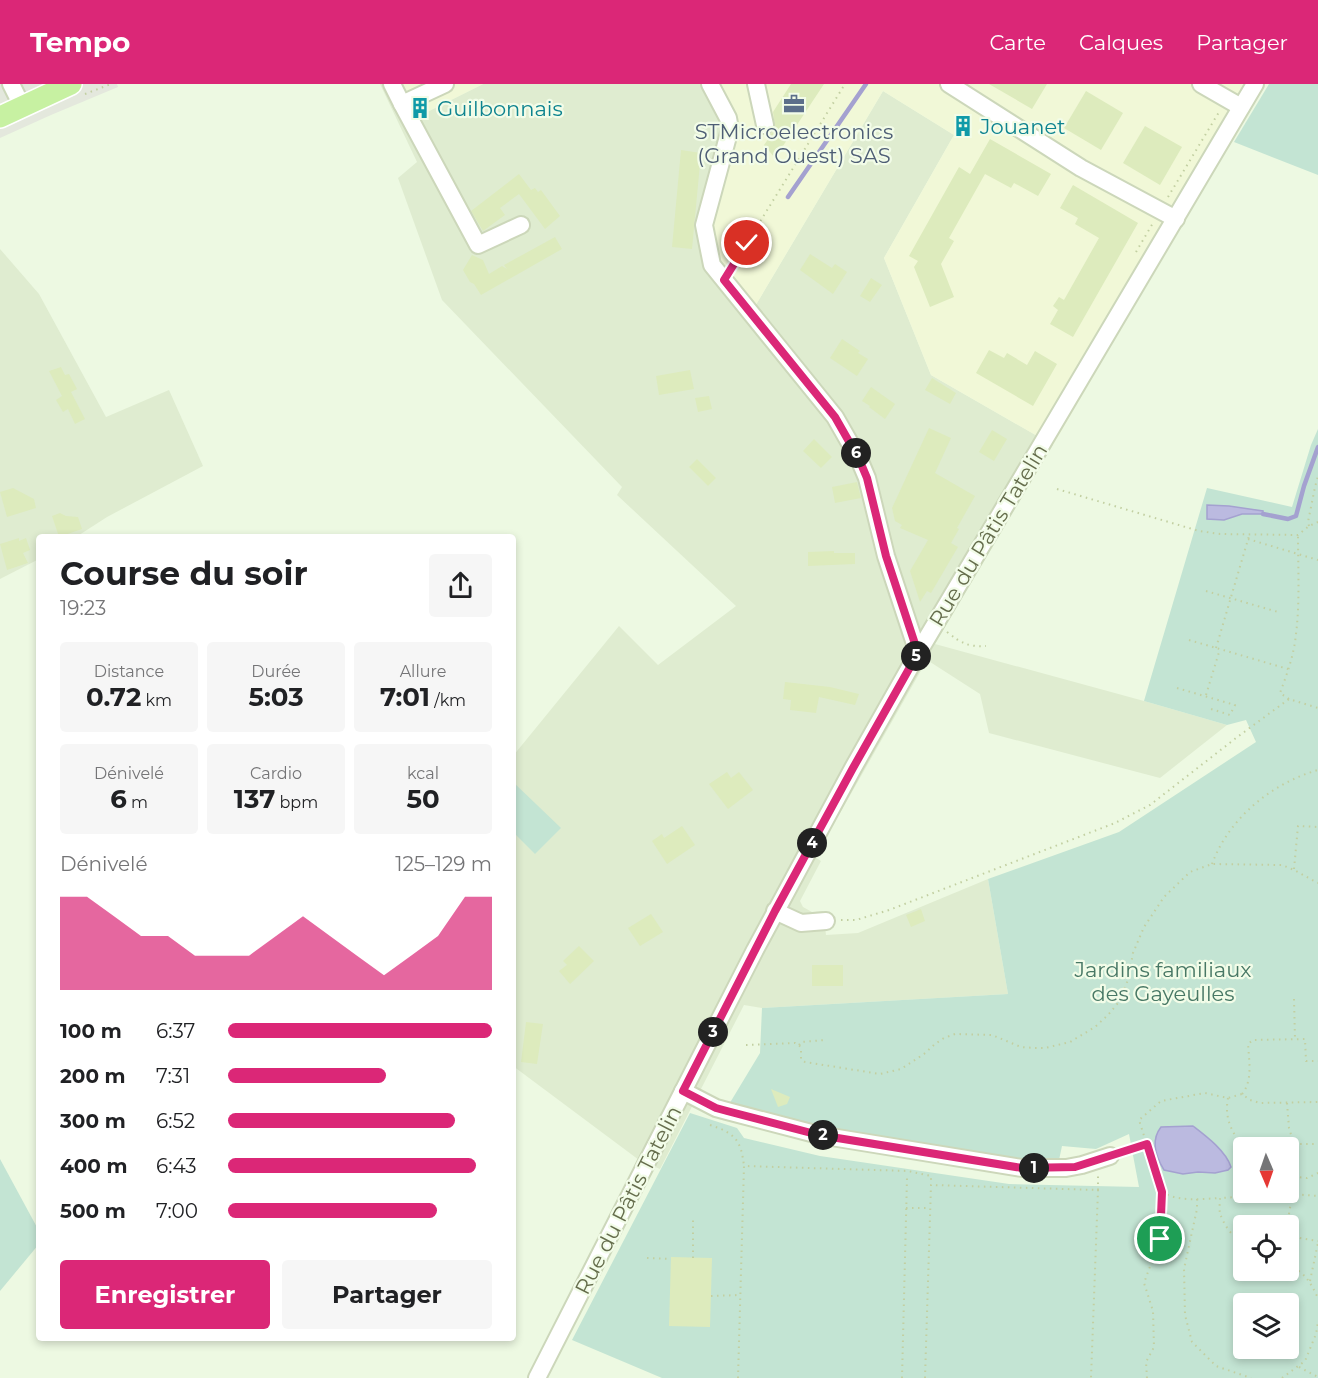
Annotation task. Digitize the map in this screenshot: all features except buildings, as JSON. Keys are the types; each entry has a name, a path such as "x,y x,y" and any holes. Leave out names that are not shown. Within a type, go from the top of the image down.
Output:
{"main road":[{"path":"0,117 71,84"}],"street":[{"path":"11,84 22,106"},
{"path":"392,84 478,245 521,225"},
{"path":"402,104 445,84"},
{"path":"710,84 730,124 704,225 712,265 835,417 859,459 867,478 886,556 918,653"},
{"path":"756,84 765,124"},
{"path":"949,84 1081,168 1176,219"},
{"path":"1201,84 1241,107"},
{"name":"Rue du Pâtis Tatelin","path":"537,1378 775,911 853,768 918,653 1255,84"},
{"path":"775,911 801,923 826,921"},
{"path":"683,1091 716,1108 819,1135 1022,1168 1066,1168 1110,1156"}],"path":[{"path":"724,280 845,84"},
{"path":"1309,526 1314,487 1318,476"},
{"path":"1057,489 1199,531 1220,534 1249,537 1298,535 1318,522"},
{"path":"1298,535 1296,635 1292,657 1280,693 1289,699 1318,708"},
{"path":"1249,537 1318,560"},
{"path":"1206,696 1249,537"},
{"path":"1206,591 1278,612"},
{"path":"936,623 961,643 986,646"},
{"path":"1188,640 1288,669"},
{"path":"1177,688 1235,705 1230,715 1208,708"},
{"path":"826,921 856,920 888,910 1115,823 1150,804 1289,699"},
{"path":"1212,864 1227,834 1253,806 1289,780 1318,770"},
{"path":"1294,870 1298,826 1318,827"},
{"path":"799,1045 801,1059 805,1062 880,1074 901,1069 944,1038 955,1034 992,1035 1021,1047 1034,1048 1045,1048 1070,1042 1095,1027 1118,1003 1128,980 1133,953 1143,927 1164,897 1190,873 1212,864 1282,865 1318,884"},
{"path":"1294,999 1295,1039"},
{"path":"1147,1378 1146,1362 1154,1347 1154,1338 1153,1311 1144,1283 1160,1239 1162,1192 1139,1120 1161,1101 1205,1093 1228,1098 1242,1094 1249,1082 1248,1044 1253,1040 1305,1039 1306,1061 1318,1061"},
{"path":"799,1045 801,1042 825,1040"},
{"path":"746,1045 795,1043 799,1045"},
{"path":"1242,1094 1260,1103 1318,1102"},
{"path":"1228,1098 1226,1108 1231,1130 1236,1137"},
{"path":"1287,1103 1289,1128 1294,1144 1318,1144"},
{"path":"710,1125 727,1130 734,1136 742,1153 744,1166 738,1378"},
{"path":"1110,1156 1147,1144"},
{"path":"744,1166 908,1171 931,1176 925,1378"},
{"path":"1299,1177 1308,1178 1318,1173"},
{"path":"902,1378 907,1178"},
{"path":"931,1185 1098,1190 1091,1378"},
{"path":"1162,1192 1169,1197 1197,1199 1233,1197"},
{"path":"1299,1195 1318,1196"},
{"path":"1220,1198 1220,1213 1233,1236"},
{"path":"1197,1199 1197,1209 1184,1269 1185,1316 1192,1342 1216,1366 1251,1378"},
{"path":"906,1208 930,1208"},
{"path":"693,1218 693,1258"},
{"path":"1299,1238 1318,1242 1310,1281"},
{"path":"647,1257 671,1259"},
{"path":"1299,1271 1310,1281 1318,1298"},
{"path":"711,1296 740,1295"},
{"path":"1282,1378 1305,1361 1316,1334 1318,1322"},
{"path":"1299,1367 1318,1377"}],"shaded area":[{"path":"0,84 117,84 118,87 0,138"},
{"path":"380,84 398,84 415,118 483,84 710,84 728,118 751,313 883,91 954,135 884,258 931,375 1053,445 935,644 1227,725 1160,778 989,733 980,694 927,660 815,857 821,861 800,901 803,907 812,912 823,911 826,935 858,933 988,879 1008,994 762,1008 744,1005 660,1169 639,1160 516,1068 516,752 619,626 658,665 736,606 617,495 622,487 442,300 398,178 417,162"},
{"path":"398,84 483,84 415,118"},
{"path":"710,84 1255,84 1176,219 1183,223 1053,445 931,375 884,258 954,135 883,91 751,313 712,265 704,225 730,129"},
{"path":"0,249 39,294 106,417 169,390 203,466 107,517 81,534 36,534 36,561 0,579"}],"green space":[{"path":"1269,84 1318,84 1318,175 1234,142"},
{"name":"Jardins familiaux des Gayeulles","path":"1318,429 1318,1378 662,1378 572,1340 690,1113 737,1128 744,1138 820,1156 1009,1184 1139,1187 1129,1134 1096,1149 1062,1146 1059,1160 1013,1162 828,1132 728,1106 760,1053 762,1008 1008,994 988,879 1119,832 1256,742 1246,720 1227,725 1144,701 1207,488 1292,507"},
{"path":"516,785 561,828 535,854 516,835"},
{"path":"0,1159 36,1225 36,1248 0,1291"}],"water":[{"path":"1207,505 1263,511 1263,514 1242,514 1224,520 1207,519"},
{"path":"1193,1126 1225,1155 1231,1167 1228,1170 1215,1173 1183,1174 1164,1170 1155,1149 1156,1138 1161,1127"}],"waterway":[{"path":"788,197 866,84"},
{"path":"1263,514 1288,519 1296,516 1318,447"}],"place":[{"name":"STMicroelectronics (Grand Ouest) SAS","path":"794,104"},
{"name":"Guilbonnais","path":"420,108"},
{"name":"Jouanet","path":"963,126"}],"route":[{"path":"747,243 724,280 835,417 859,459 867,478 886,556 918,653 775,911 683,1091 716,1108 819,1135 1022,1168 1075,1167 1147,1144 1162,1192 1160,1239"}]}
